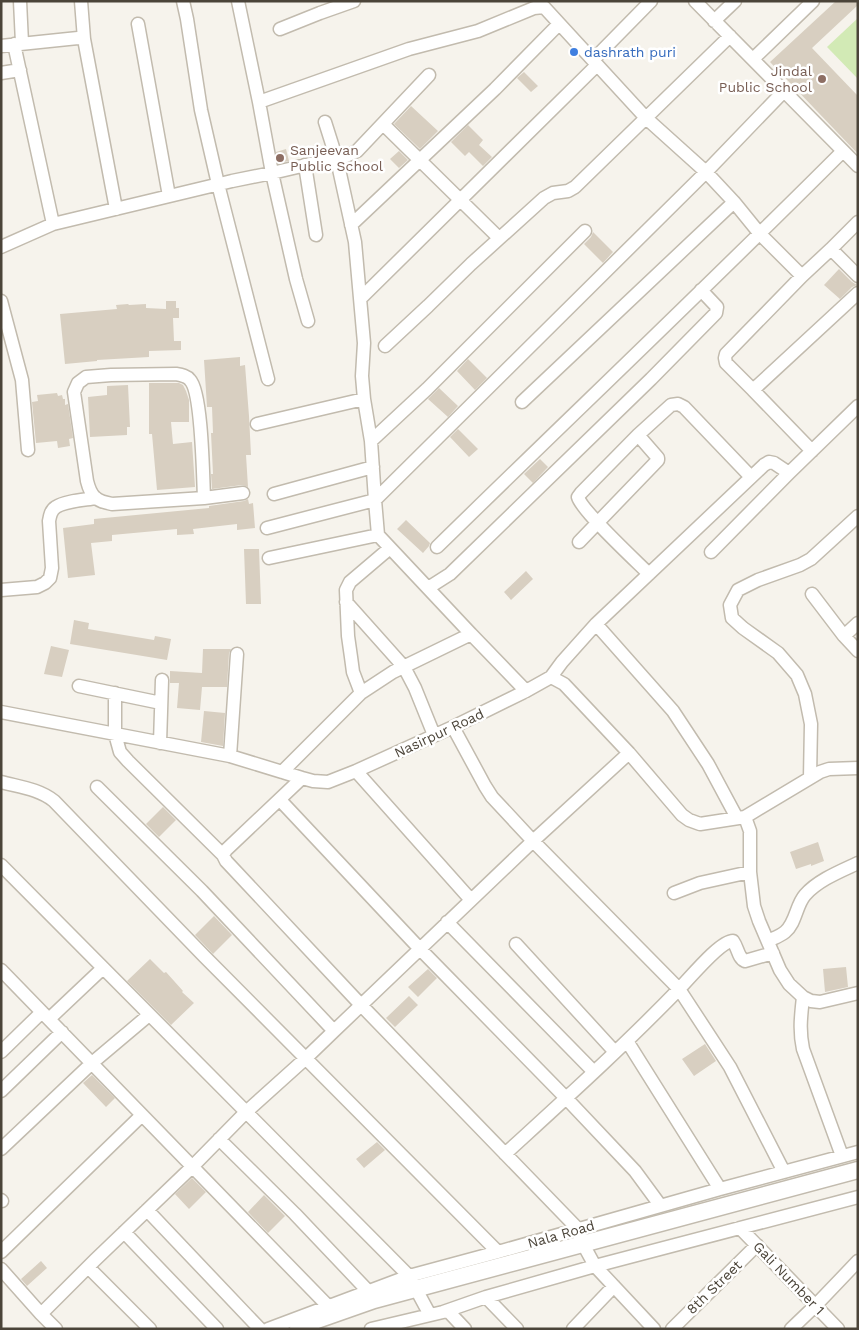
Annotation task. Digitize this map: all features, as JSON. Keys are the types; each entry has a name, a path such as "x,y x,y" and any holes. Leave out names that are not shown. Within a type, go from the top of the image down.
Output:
{"street":[{"path":"20,1 18,44 20,70 53,224"},
{"path":"81,1 84,39 116,209"},
{"path":"183,1 201,110 268,379"},
{"path":"238,1 272,173 296,279 308,321"},
{"path":"280,29 354,1"},
{"path":"360,299 595,62 651,1"},
{"path":"696,1 858,166"},
{"path":"714,21 735,1"},
{"path":"753,59 814,1"},
{"path":"259,102 409,49 478,30 540,4 646,118 706,172 760,234 802,276"},
{"path":"138,24 169,196"},
{"path":"351,225 495,89 559,24"},
{"path":"385,346 544,198 552,193 568,191 575,187 730,36"},
{"path":"1,46 78,38 84,39"},
{"path":"1,73 20,70"},
{"path":"1,248 53,224 218,184 323,161 337,160 357,151 428,75"},
{"path":"267,528 375,500 706,172 784,91"},
{"path":"325,122 337,160 355,242 364,343 362,376 371,441 378,535 526,691"},
{"path":"383,124 499,238"},
{"path":"437,547 760,234 842,151"},
{"path":"305,165 316,235"},
{"path":"522,402 734,202"},
{"path":"812,451 726,363 725,358 726,354 802,276 858,222"},
{"path":"371,441 427,389 585,231"},
{"path":"831,249 858,276"},
{"path":"428,588 450,574 644,386 716,313 717,307 701,290"},
{"path":"753,390 858,293"},
{"path":"1,301 22,380 28,450"},
{"path":"204,498 200,421 194,385 190,379 176,374 111,375 86,377 78,383 74,392 87,481 90,491 96,498 112,504 204,498 243,493"},
{"path":"256,424 364,399"},
{"path":"649,574 598,523 579,502 578,497 638,435 671,405 678,404 684,407 751,477"},
{"path":"711,552 789,472 858,406"},
{"path":"579,542 658,460 638,435"},
{"name":"Nasirpur Road","path":"1,712 230,756 313,781 328,782 453,727 551,677 596,624 764,464 769,462 789,472"},
{"path":"274,494 373,467"},
{"path":"1,590 37,587 45,583 50,578 52,568 50,513 55,507 61,505 96,498"},
{"path":"810,778 811,724 804,694 797,675 778,653 732,618 730,604 738,590 758,580 800,565 810,559 858,516"},
{"path":"269,558 378,535"},
{"path":"360,693 353,672 348,636 346,590 350,582 390,548"},
{"path":"812,594 858,651"},
{"path":"346,602 404,666 434,735"},
{"path":"596,624 673,711 750,832 750,872 754,906 758,921 780,970 789,984 803,997 811,1001 820,1002 858,993"},
{"path":"844,636 858,624"},
{"path":"282,772 360,693 404,666 472,634"},
{"path":"230,756 238,654"},
{"path":"551,677 564,684 630,753 682,815 700,824 741,817 820,772 858,768"},
{"path":"160,743 162,680"},
{"path":"79,686 161,703"},
{"path":"116,693 115,734 120,752 223,854 226,862 361,1005 578,1229 596,1266 654,1329"},
{"path":"453,727 492,797 679,989 730,1066 784,1172"},
{"path":"41,1314 246,1112 305,1059 533,841 630,753"},
{"path":"356,771 471,900"},
{"path":"223,854 302,778"},
{"path":"1,782 40,792 54,801 305,1059 498,1252"},
{"path":"97,787 202,891 334,1031"},
{"path":"280,800 420,949 635,1171 660,1205"},
{"path":"768,941 788,929 806,894 834,874 858,863"},
{"path":"1,865 412,1282 430,1315"},
{"path":"674,893 700,883 750,872"},
{"path":"447,922 594,1072"},
{"path":"505,1154 627,1041 717,949 729,941 733,942 741,958 745,961 773,953"},
{"path":"516,944 615,1052"},
{"path":"1,1052 103,968"},
{"path":"1,970 328,1306"},
{"path":"803,997 800,1024 803,1049 842,1156"},
{"path":"1,1148 92,1064 149,1015"},
{"path":"1,1091 62,1032"},
{"path":"627,1041 720,1189"},
{"path":"1,1252 142,1115"},
{"path":"219,1139 368,1290"},
{"name":"Nala Road","path":"268,1329 368,1290 412,1282 498,1252 660,1205 858,1152"},
{"path":"298,1329 374,1300 412,1282 584,1244 858,1170"},
{"path":"371,1329 448,1310 486,1297 596,1266 858,1197"},
{"path":"148,1210 260,1329"},
{"name":"Gali Number 1","path":"740,1228 838,1329"},
{"path":"124,1232 217,1329"},
{"name":"8th Street","path":"672,1329 757,1245"},
{"path":"791,1329 816,1306 858,1261"},
{"path":"88,1267 150,1329"},
{"path":"1,1270 56,1329"},
{"path":"573,1329 614,1286"},
{"path":"486,1297 516,1329"},
{"path":"448,1310 465,1329"}],"green space":[{"path":"858,18 858,79 827,47"}],"building":[{"name":"Jindal Public School","path":"836,1 858,1 858,5 812,48 858,96 858,154 770,62"},
{"path":"524,72 538,86 531,92 517,78"},
{"path":"411,106 438,131 420,149 394,124"},
{"path":"468,125 483,140 479,145 492,157 483,166 469,152 465,156 451,142"},
{"path":"286,149 289,161 278,163 276,152"},
{"path":"399,151 408,160 399,168 390,159"},
{"path":"593,232 613,252 603,263 584,244"},
{"path":"839,269 857,285 852,287 840,299 824,285"},
{"path":"166,301 176,301 176,308 179,308 179,318 173,318 174,341 181,341 181,350 149,351 149,357 65,364 60,314 117,309 116,305 128,304 146,304 146,308 166,309"},
{"path":"240,357 240,366 245,365 249,416 251,455 246,455 248,487 242,485 212,489 212,407 207,407 204,360"},
{"path":"468,359 487,378 475,390 457,371"},
{"path":"149,383 179,383 183,385 186,391 189,400 189,422 171,422 173,444 192,442 195,487 157,490 152,434 149,434"},
{"path":"128,385 130,427 127,427 127,435 90,437 88,397 107,395 107,386"},
{"path":"439,388 458,406 448,417 428,399"},
{"path":"57,393 58,396 62,395 63,399 65,399 65,405 68,404 73,438 69,439 70,446 58,448 57,441 36,443 32,402 38,401 37,395"},
{"path":"458,429 478,449 469,457 450,437"},
{"path":"540,459 548,467 533,483 524,474"},
{"path":"248,499 249,504 253,503 255,528 237,530 237,524 193,529 194,534 177,535 177,529 112,535 112,541 91,543 95,575 68,578 63,528 94,524 94,519 209,508 209,506"},
{"path":"406,520 430,543 423,553 397,529"},
{"path":"244,549 259,549 261,604 246,604"},
{"path":"526,571 533,579 511,600 504,592"},
{"path":"74,620 89,623 88,629 154,640 155,636 171,639 167,660 70,644"},
{"path":"51,646 69,650 62,677 44,674"},
{"path":"203,649 231,649 229,653 227,687 202,687 200,710 177,708 179,683 170,683 170,671 202,673"},
{"path":"204,711 225,713 223,746 201,742"},
{"path":"163,807 176,820 159,837 146,824"},
{"path":"818,842 824,861 796,869 790,852"},
{"path":"214,916 232,935 213,954 195,935"},
{"path":"150,959 164,973 166,972 182,992 194,1003 171,1025 127,981"},
{"path":"846,967 848,987 825,992 823,969"},
{"path":"428,969 437,978 418,997 408,987"},
{"path":"409,996 418,1005 395,1027 386,1018"},
{"path":"705,1044 716,1061 694,1076 682,1059"},
{"path":"92,1075 115,1098 106,1107 83,1083"},
{"path":"377,1142 385,1150 364,1168 356,1159"},
{"path":"192,1178 206,1192 189,1209 175,1194"},
{"path":"264,1195 285,1216 268,1233 248,1212"},
{"path":"41,1261 47,1268 27,1286 21,1279"}],"place":[{"name":"dashrath puri","path":"574,52"},
{"name":"Jindal Public School","path":"822,79"},
{"name":"Sanjeevan Public School","path":"280,158"}]}
